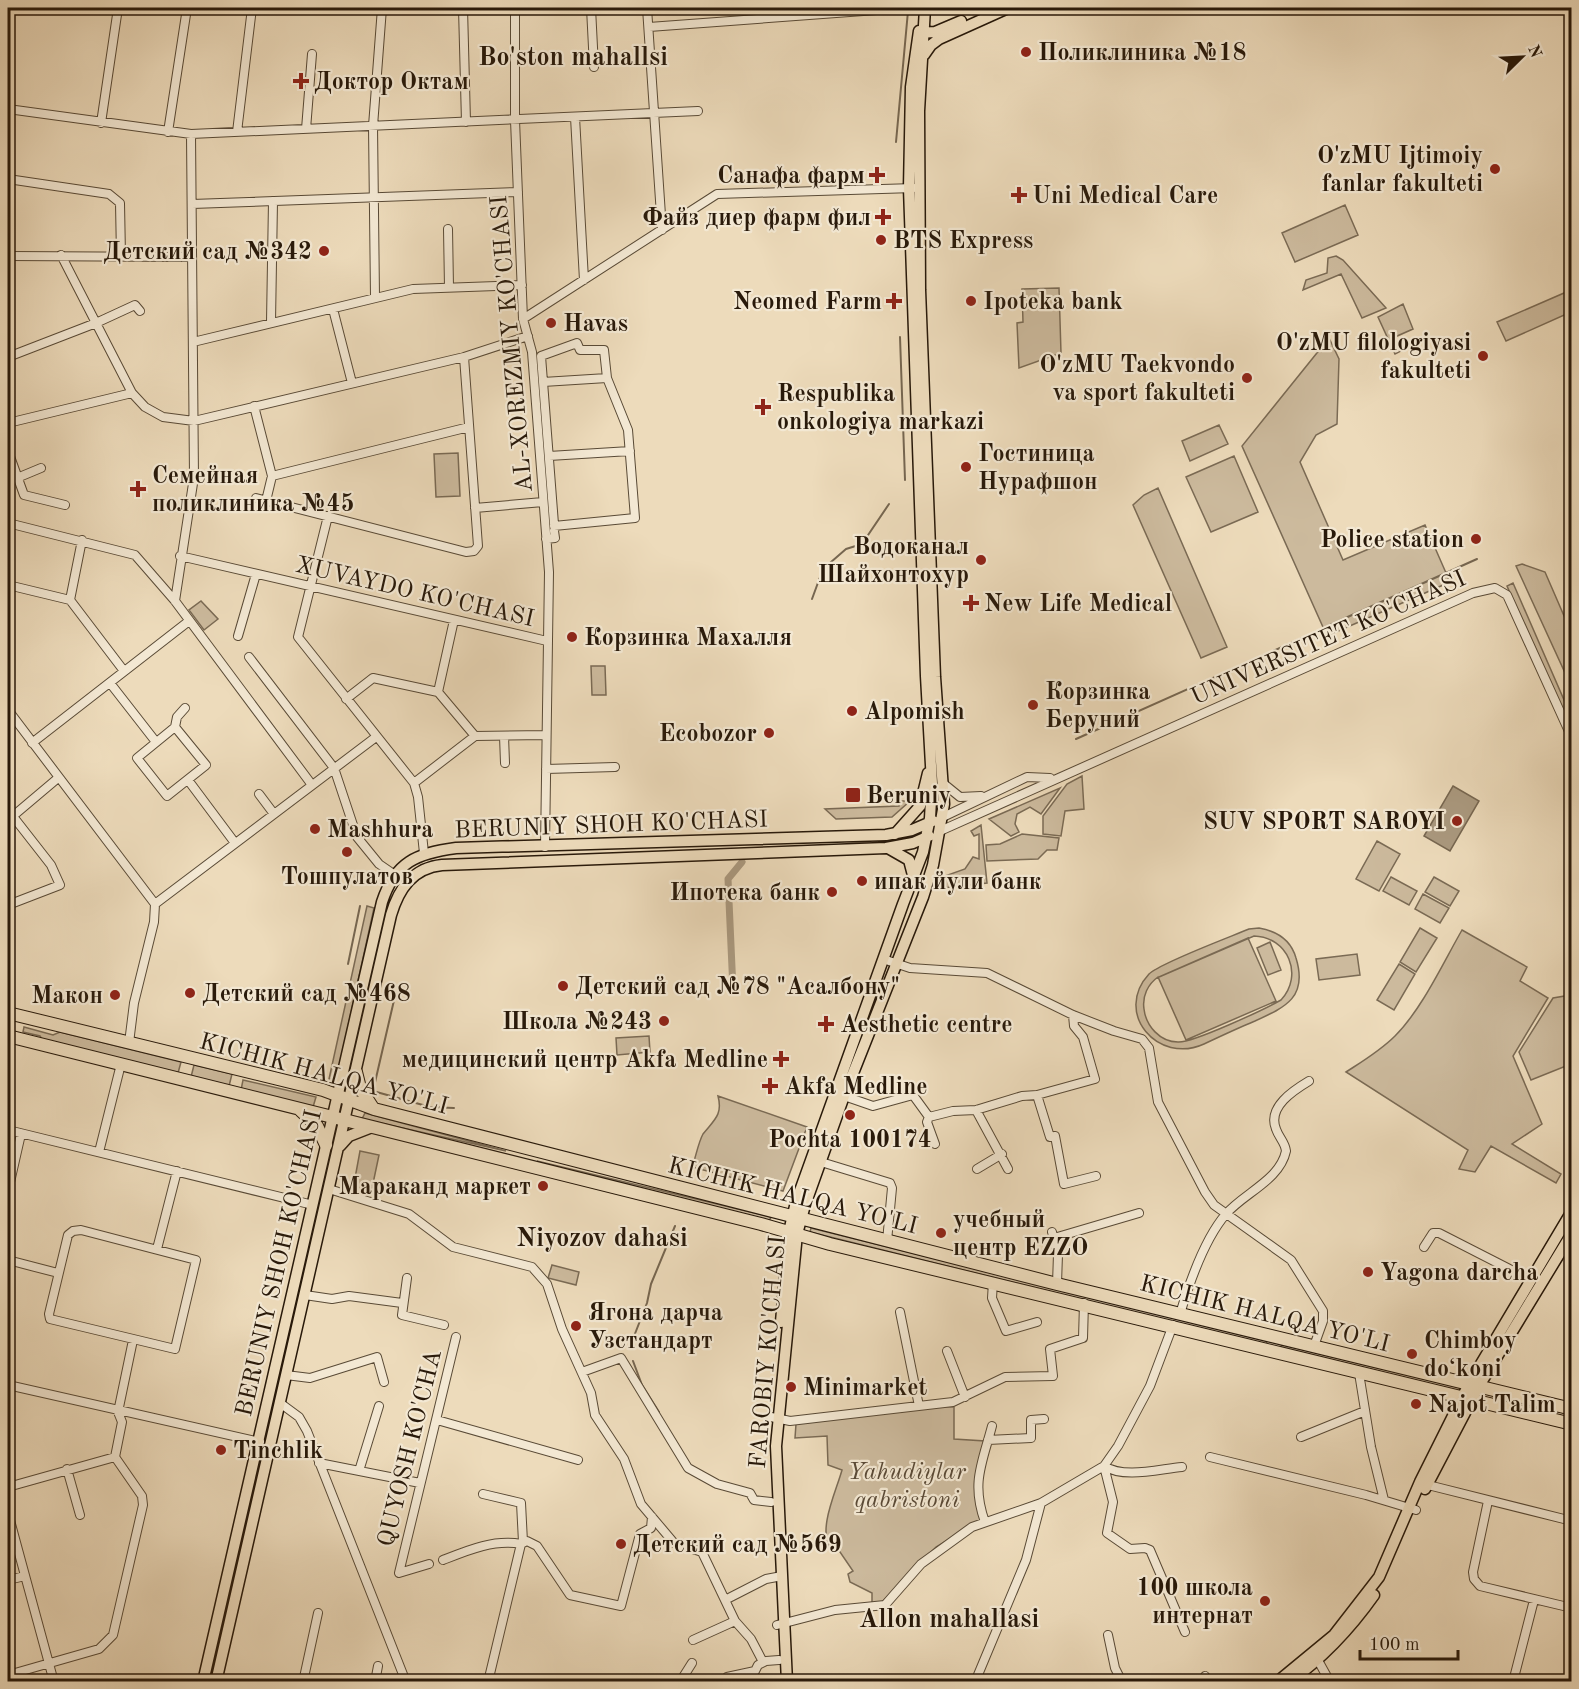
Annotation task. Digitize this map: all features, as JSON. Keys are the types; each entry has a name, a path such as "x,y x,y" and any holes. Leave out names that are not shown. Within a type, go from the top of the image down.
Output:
{"highway":[{"name":"KICHIK HALQA YO'LI","path":"8,1013 323,1090 374,1109 1057,1284 1271,1351 1572,1425"},
{"path":"12,1037 23,1017"},
{"name":"KICHIK HALQA YO'LI","path":"12,1037 1084,1304 1274,1337 1572,1409"},
{"path":"179,1078 187,1068 184,1056"},
{"path":"356,1072 360,1088 374,1109"},
{"path":"296,1107 317,1126 332,1147"},
{"path":"506,1160 511,1154 510,1144"},
{"path":"531,1166 531,1158 536,1151"},
{"path":"1271,1351 1274,1337"}],"main road":[{"name":"FAROBIY KO'CHASI","path":"797,1217 895,963 923,897 933,865 943,817 944,784 935,677 914,188 924,56 918,8"},
{"name":"FAROBIY KO'CHASI","path":"787,1682 771,1502 775,1418 793,1233 883,958 914,879 930,823 931,762 911,87 922,37 925,8"},
{"path":"922,37 991,8"},
{"path":"924,56 939,39 1008,8"},
{"path":"922,37 939,39"},
{"path":"895,834 923,800 931,762"},
{"name":"BERUNIY SHOH KO'CHASI","path":"202,1682 313,1205 339,1118 338,1096 382,902 395,875 407,863 424,853 456,848 545,847 895,834 943,817"},
{"path":"930,823 940,831"},
{"name":"BERUNIY SHOH KO'CHASI","path":"339,1118 350,1101 391,915 407,882 419,871 434,866 524,860 886,848 926,838 940,831"},
{"path":"524,860 545,847 564,859"},
{"path":"886,848 909,860 914,879"},
{"path":"332,1147 349,1136 374,1126"},
{"name":"BERUNIY SHOH KO'CHASI","path":"216,1682 329,1189 332,1147"},
{"path":"1536,1283 1572,1211"},
{"path":"1289,1682 1317,1657 1374,1585 1474,1385 1536,1283 1572,1233"},
{"name":"FAROBIY KO'CHASI","path":"775,1418 778,1577"},
{"name":"FAROBIY KO'CHASI","path":"780,1682 781,1625"},
{"path":"1277,1682 1317,1657"}],"street":[{"path":"101,123 118,8"},
{"path":"168,132 187,8"},
{"path":"237,132 252,8"},
{"path":"375,297 373,126 382,8"},
{"path":"463,8 466,122"},
{"name":"AL-XOREZMIY KO'CHASI","path":"515,8 514,120 523,320 532,352 549,572 547,641"},
{"path":"591,8 594,67"},
{"path":"647,8 662,230"},
{"path":"649,27 904,8"},
{"path":"306,129 312,54"},
{"path":"8,109 191,134 698,111"},
{"path":"575,117 584,280"},
{"path":"174,601 194,477 191,134"},
{"path":"8,179 110,194 116,198 120,203 121,256"},
{"path":"523,320 722,193 914,188"},
{"path":"192,204 518,192"},
{"path":"272,322 273,201"},
{"path":"448,229 449,287"},
{"path":"61,255 132,393 145,406 163,417 194,421 464,357 528,336"},
{"path":"8,256 192,257"},
{"path":"193,342 413,289 522,285"},
{"path":"8,357 96,324 135,306 140,311"},
{"path":"333,309 352,383"},
{"path":"546,539 555,538 554,527 549,456 541,356 577,343 580,350 604,350 607,378 628,430 635,518 554,527"},
{"path":"256,498 472,552 478,546 464,357"},
{"path":"543,382 607,378"},
{"path":"8,423 132,393"},
{"path":"254,406 272,477 266,501"},
{"path":"272,477 469,427"},
{"path":"549,456 630,451"},
{"path":"8,452 24,495 65,505"},
{"path":"17,478 41,468"},
{"path":"475,508 543,502"},
{"path":"328,516 298,637 414,783 418,797 424,853"},
{"path":"8,523 134,554 174,601 312,785"},
{"path":"69,600 82,540"},
{"name":"XUVAYDO KO'CHASI","path":"180,556 547,641 545,847"},
{"path":"238,636 256,574"},
{"path":"8,585 69,600 124,671"},
{"name":"UNIVERSITET KO'CHASI","path":"940,831 1054,778 1489,588 1507,595 1572,738"},
{"path":"438,692 454,620"},
{"path":"32,743 189,621"},
{"path":"249,657 334,768 357,837 379,864 395,875"},
{"path":"346,699 373,678 438,692 475,736"},
{"path":"110,682 156,742"},
{"path":"175,727 206,765 170,795 165,794 137,758 175,727 177,717 184,708"},
{"path":"8,710 155,904 154,922 134,1003 129,1043"},
{"path":"414,783 475,736 546,735"},
{"path":"504,736 505,763"},
{"path":"155,904 376,737"},
{"path":"546,769 615,767"},
{"name":"UNIVERSITET KO'CHASI","path":"943,817 1027,777 1054,778"},
{"path":"8,904 60,885 51,865 10,813 58,778"},
{"path":"188,780 235,843"},
{"path":"944,784 960,797 983,796"},
{"path":"259,794 274,814"},
{"path":"883,958 919,969 987,973 1073,1015 1114,1031 1137,1036 1149,1048 1158,1102 1205,1192 1214,1205 1291,1260 1323,1311 1323,1321 1314,1346"},
{"path":"929,1117 953,1111 976,1110 1022,1096 1037,1095 1095,1079 1083,1037 1074,1026 1073,1015"},
{"path":"99,1152 121,1064"},
{"path":"781,1625 835,1610 885,1605 921,1564 972,1527 1041,1503 1104,1466 1150,1386 1214,1231 1227,1213 1282,1163 1286,1151 1275,1127 1279,1107 1289,1094 1310,1081"},
{"path":"844,1096 873,1106 913,1095 929,1117"},
{"path":"1037,1095 1050,1137 1055,1136 1064,1184 1096,1176"},
{"path":"976,1110 1008,1168"},
{"path":"929,1117 927,1122 935,1144"},
{"path":"8,1130 313,1205"},
{"path":"8,1191 21,1134"},
{"path":"977,1169 1002,1154"},
{"path":"820,1162 890,1183 892,1188 887,1241"},
{"path":"157,1249 177,1171"},
{"path":"329,1189 409,1214 453,1247 532,1267 547,1284 562,1329 591,1393 595,1415 624,1459 641,1504 674,1543 702,1552 735,1622 751,1639 763,1662"},
{"path":"1057,1284 1058,1254 1053,1235 1139,1213"},
{"path":"73,1231 196,1260 176,1347 133,1340 50,1319 49,1314 58,1273 68,1235 73,1231"},
{"path":"1424,1247 1433,1233 1438,1233 1536,1283"},
{"path":"8,1260 58,1273"},
{"path":"407,1278 402,1315 444,1325"},
{"path":"993,1282 992,1298 1006,1331 1037,1322"},
{"path":"304,1296 332,1299 349,1296 402,1303"},
{"path":"775,1418 790,1421 953,1402 1005,1377 1053,1376 1050,1349 1083,1338 1084,1304"},
{"path":"900,1312 919,1406"},
{"name":"QUYOSH KO'CHA","path":"429,1564 399,1573 456,1337"},
{"path":"8,1675 99,1649 110,1641 115,1629 143,1505 142,1496 115,1457 122,1422 118,1412 133,1340"},
{"path":"947,1352 965,1397"},
{"path":"286,1375 310,1378 377,1357 384,1382"},
{"path":"582,1372 621,1358 688,1468 717,1484 750,1492 754,1500 771,1502"},
{"path":"1359,1373 1384,1500"},
{"path":"8,1385 258,1444 272,1435"},
{"path":"280,1403 299,1417 308,1431 406,1682"},
{"path":"359,1471 379,1406"},
{"path":"1301,1437 1365,1411"},
{"path":"988,1440 1031,1438 1031,1420 1044,1419"},
{"path":"437,1420 578,1460"},
{"path":"985,1522 977,1499 978,1474 992,1426"},
{"path":"258,1444 265,1466"},
{"path":"8,1487 115,1457"},
{"path":"1210,1457 1413,1509"},
{"path":"319,1463 420,1483"},
{"path":"1104,1466 1112,1471 1182,1467"},
{"path":"1104,1466 1113,1502 1107,1533 1130,1549 1150,1550 1185,1632"},
{"path":"68,1469 80,1515"},
{"path":"1423,1484 1572,1521"},
{"path":"483,1494 521,1503 522,1543 488,1682"},
{"path":"1488,1501 1473,1572 1474,1580 1480,1586 1572,1608"},
{"path":"975,1682 1026,1560 1041,1503"},
{"path":"8,1513 54,1682"},
{"path":"443,1560 472,1549 505,1541 533,1542 570,1595 621,1606 640,1534 651,1528 652,1516"},
{"path":"8,1580 25,1576"},
{"path":"725,1600 778,1577"},
{"path":"1515,1674 1534,1600"},
{"path":"303,1682 318,1613"},
{"path":"693,1640 735,1622"},
{"path":"1108,1635 1115,1668 1122,1682"},
{"path":"1317,1657 1330,1682"},
{"path":"727,1677 755,1671 763,1662 779,1660"},
{"path":"680,1682 692,1664"},
{"path":"375,1682 378,1666"}],"green space":[{"path":"1345,205 1358,235 1295,262 1282,233"},
{"path":"1336,256 1343,260 1386,308 1362,318 1341,274 1303,290 1306,280 1327,273 1328,258"},
{"path":"1059,288 1061,353 1019,368 1017,323 1023,322 1022,289"},
{"path":"1571,290 1571,312 1506,341 1497,322"},
{"path":"1403,304 1413,329 1395,337 1401,351 1395,354 1378,317"},
{"path":"1329,338 1339,359 1337,424 1316,435 1300,462 1343,560 1425,525 1450,582 1327,636 1242,446"},
{"path":"1219,425 1228,444 1190,461 1182,441"},
{"path":"458,453 460,496 436,497 434,454"},
{"path":"1234,456 1258,512 1211,532 1186,477"},
{"path":"1158,488 1227,647 1201,658 1133,505 1144,495"},
{"path":"1522,564 1545,572 1571,632 1571,673 1566,675 1516,566"},
{"path":"1513,583 1571,716 1571,732 1507,586"},
{"path":"201,601 218,619 204,630 189,610"},
{"path":"591,666 605,666 606,695 592,695"},
{"path":"1082,776 1084,809 1065,811 1061,836 1043,834 1043,816 1067,784"},
{"path":"1060,788 1041,814 1030,807 1017,814 1015,824 1019,832 1011,836 989,819"},
{"path":"900,801 910,801 892,817 836,819 825,809 899,806"},
{"path":"981,825 987,883 943,888 945,876 965,869 973,857 979,859 979,834 974,836 971,831"},
{"path":"1022,834 1059,838 1057,850 1047,850 1038,859 987,861 986,845 1000,844"},
{"path":"1377,841 1400,854 1379,891 1356,879"},
{"path":"1391,877 1417,891 1409,905 1383,891"},
{"path":"1434,877 1459,891 1450,906 1425,892"},
{"path":"1423,894 1449,908 1440,923 1415,909"},
{"path":"367,906 374,908 336,1081 329,1079"},
{"path":"1259,928 1271,931 1287,941 1294,952 1299,971 1299,982 1292,999 1266,1016 1204,1044 1187,1049 1171,1047 1157,1041 1146,1032 1138,1019 1136,1004 1139,989 1149,974 1180,957 1249,929","holes":["1254,936 1276,943 1289,959 1292,969 1291,980 1281,1000 1229,1025 1186,1041 1171,1041 1155,1032 1145,1015 1144,1000 1146,991 1158,977 1186,1040 1276,1001 1248,938"]},
{"path":"1420,928 1437,938 1416,972 1400,962"},
{"path":"1462,930 1527,967 1520,981 1548,998 1513,1056 1542,1124 1512,1144 1561,1174 1556,1183 1491,1146 1475,1172 1459,1169 1468,1150 1346,1072 1371,1056 1405,1025 1440,971"},
{"path":"1270,942 1281,970 1268,975 1257,948"},
{"path":"1357,954 1360,975 1319,980 1316,959"},
{"path":"1399,964 1415,974 1394,1010 1377,1000"},
{"path":"1571,995 1571,1064 1531,1080 1519,1052 1553,998"},
{"path":"24,1027 53,1035 60,1032 181,1062 178,1073 43,1041 40,1036 23,1032"},
{"path":"649,1036 650,1052 617,1055 616,1038"},
{"path":"194,1065 232,1074 229,1086 191,1077"},
{"path":"243,1080 316,1097 313,1107 241,1090"},
{"path":"718,1096 807,1127 783,1191 692,1167 701,1138 718,1113"},
{"path":"365,1113 506,1151 362,1119"},
{"path":"360,1151 379,1155 371,1193 353,1189"},
{"path":"537,1161 771,1217 769,1221"},
{"path":"811,1228 1267,1341 1266,1345 810,1232"},
{"path":"552,1265 579,1272 576,1285 548,1278"},
{"path":"1282,1343 1460,1387 1459,1391 1281,1347"},
{"name":"Yahudiylar qabristoni","path":"938,1406 954,1407 954,1439 985,1441 976,1477 982,1519 936,1547 880,1604 872,1604 872,1593 850,1582 848,1574 853,1571 838,1549 831,1550 827,1542 829,1511 842,1470 828,1465 827,1436 795,1438 796,1424"}],"shaded area":[{"path":"1453,786 1479,801 1450,851 1424,836"}],"waterway":[{"path":"896,142 908,11"},
{"path":"900,337 905,480"},
{"path":"812,599 823,569 846,549 862,544 889,504"},
{"path":"1323,628 1477,559"},
{"path":"1076,739 1318,631"},
{"path":"733,990 728,879 742,862"},
{"path":"348,964 360,906"},
{"path":"395,996 373,1091 430,1107 454,1108"},
{"path":"629,1349 647,1303 651,1284 675,1226"},
{"path":"633,1361 642,1385 659,1412"}],"place":[{"name":"Поликлиника №18","path":"1026,52"},
{"name":"Доктор Октам","path":"301,81"},
{"name":"O'zMU Ijtimoiy fanlar fakulteti","path":"1495,169"},
{"name":"Санафа фарм","path":"877,175"},
{"name":"Uni Medical Care","path":"1019,195"},
{"name":"Файз диер фарм фил","path":"883,217"},
{"name":"BTS Express","path":"881,240"},
{"name":"Детский сад №342","path":"324,251"},
{"name":"Neomed Farm","path":"894,301"},
{"name":"Ipoteka bank","path":"971,301"},
{"name":"Havas","path":"551,323"},
{"name":"O'zMU filologiyasi fakulteti","path":"1483,356"},
{"name":"O'zMU Taekvondo va sport fakulteti","path":"1247,378"},
{"name":"Respublika onkologiya markazi","path":"763,407"},
{"name":"Гостиница Нурафшон","path":"966,467"},
{"name":"Семейная поликлиника №45","path":"138,489"},
{"name":"Police station","path":"1476,539"},
{"name":"Водоканал Шайхонтохур","path":"981,560"},
{"name":"New Life Medical","path":"971,603"},
{"name":"Корзинка Махалля","path":"572,637"},
{"name":"Корзинка Беруний","path":"1033,705"},
{"name":"Alpomish","path":"852,711"},
{"name":"Ecobozor","path":"769,733"},
{"name":"Beruniy","path":"853,795"},
{"name":"SUV SPORT SAROYI","path":"1457,821"},
{"name":"Mashhura","path":"315,829"},
{"name":"Тошпулатов","path":"347,852"},
{"name":"ипак йули банк","path":"862,881"},
{"name":"Ипотека банк","path":"832,892"},
{"name":"Детский сад №78 \"Асалбону\"","path":"563,986"},
{"name":"Детский сад №468","path":"190,993"},
{"name":"Макон","path":"115,995"},
{"name":"Школа №243","path":"664,1021"},
{"name":"Aesthetic centre","path":"826,1024"},
{"name":"медицинский центр Akfa Medline","path":"781,1059"},
{"name":"Akfa Medline","path":"770,1086"},
{"name":"Pochta 100174","path":"850,1115"},
{"name":"Мараканд маркет","path":"543,1186"},
{"name":"учебный центр ЕZZO","path":"941,1233"},
{"name":"Yagona darcha","path":"1368,1272"},
{"name":"Ягона дарча Узстандарт","path":"576,1326"},
{"name":"Chimboy doʻkoni","path":"1412,1354"},
{"name":"Minimarket","path":"791,1387"},
{"name":"Najot Talim","path":"1416,1404"},
{"name":"Tinchlik","path":"221,1450"},
{"name":"Детский сад №569","path":"621,1544"},
{"name":"100 школа интернат","path":"1265,1601"}],"district":[{"name":"Bo'ston mahallsi","path":"573,56"},
{"name":"Niyozov dahasi","path":"602,1237"},
{"name":"Allon mahallasi","path":"949,1618"}]}
